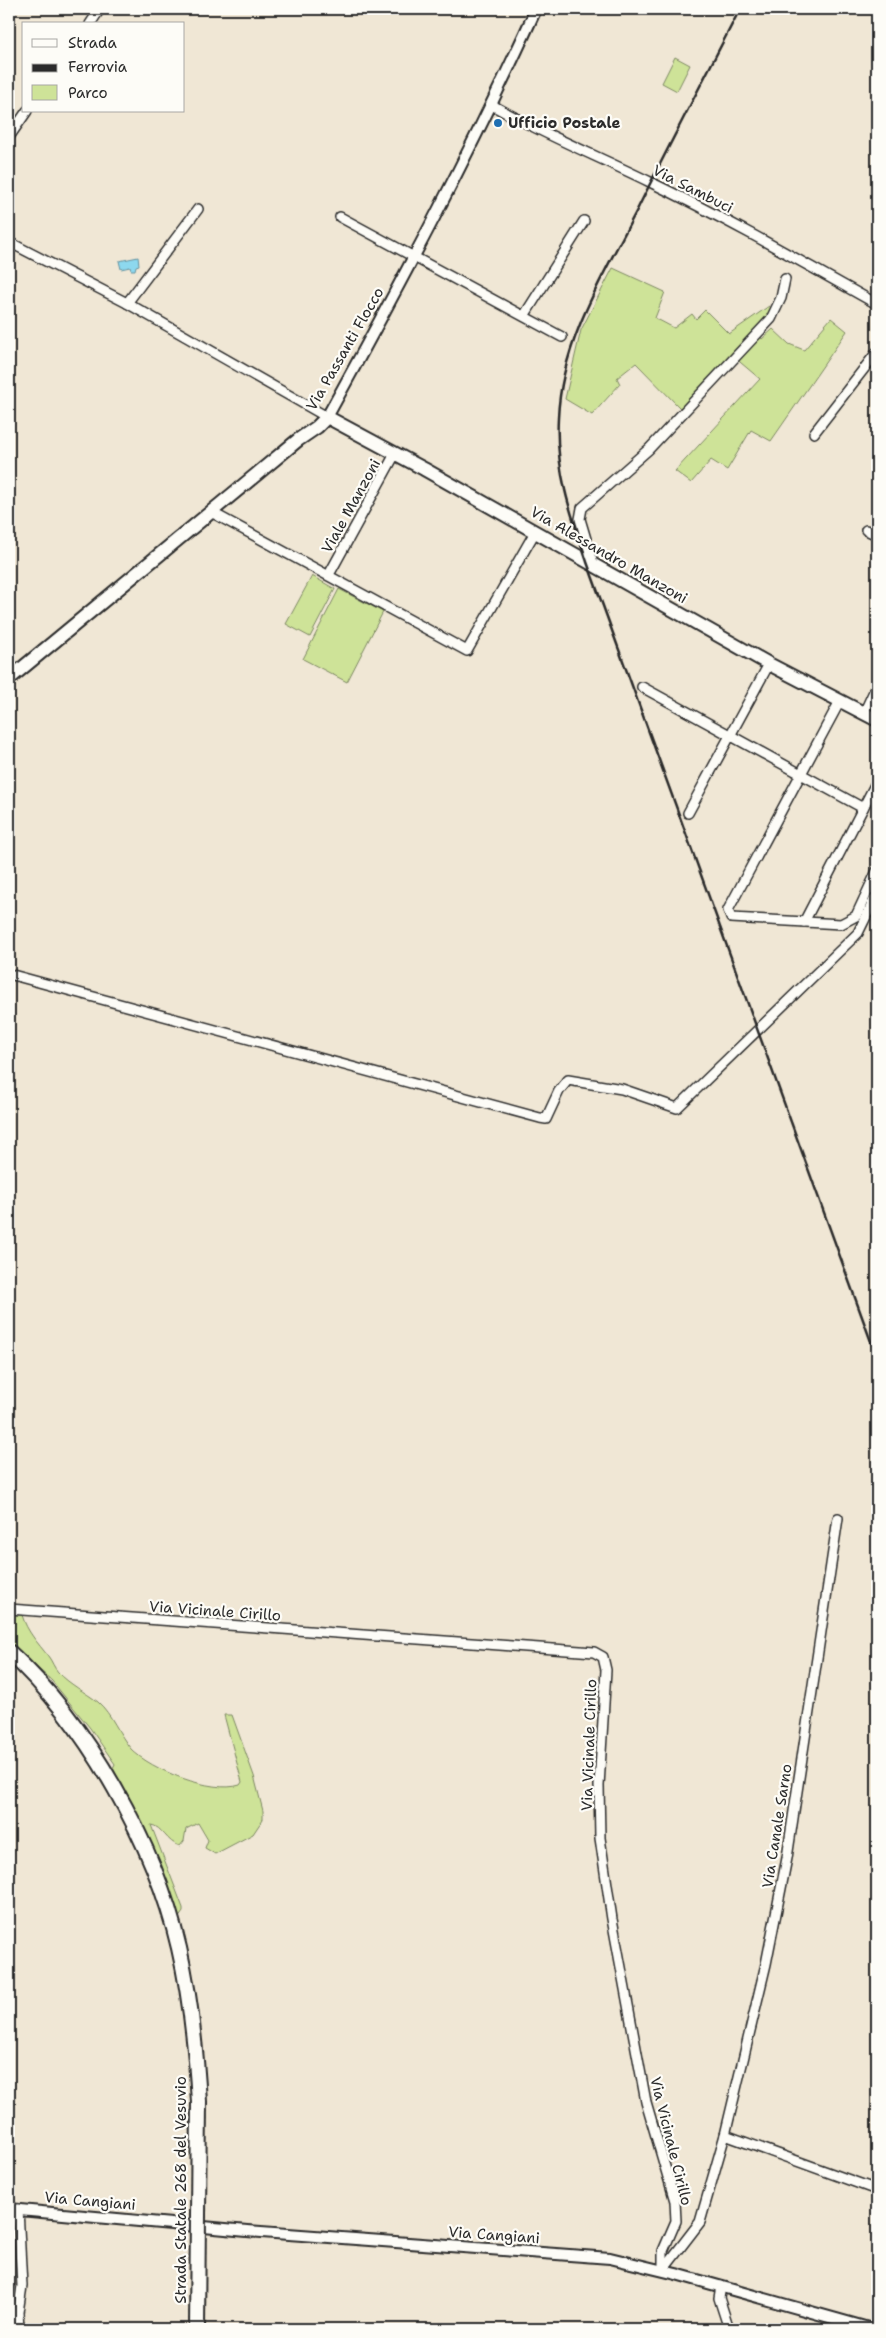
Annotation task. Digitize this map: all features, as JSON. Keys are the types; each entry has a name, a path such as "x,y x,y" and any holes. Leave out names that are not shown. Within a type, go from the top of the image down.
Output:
{"highway":[{"name":"Strada Statale 268 del Vesuvio","path":"9,1652 45,1690 96,1758 120,1798 157,1876 179,1946 193,2020 200,2102 197,2329"}],"main road":[{"name":"Via Alessandro Manzoni","path":"327,417 424,469 770,664 877,720"},
{"name":"Via Passanti Flocco","path":"9,679 327,417"}],"street":[{"path":"91,22 100,9"},
{"name":"Via Passanti Flocco","path":"327,417 415,257 492,105 536,9"},
{"name":"Via Sambuci","path":"492,105 572,147 668,191 774,246 877,304"},
{"path":"9,137 26,112"},
{"path":"127,303 198,209"},
{"path":"340,216 562,337"},
{"path":"524,316 584,221"},
{"path":"9,242 127,303 327,417"},
{"path":"594,566 580,519 582,508 649,449 771,319 781,298 785,279"},
{"path":"814,433 877,352"},
{"name":"Viale Manzoni","path":"331,571 395,454"},
{"path":"211,512 467,651 535,532"},
{"path":"866,530 877,535"},
{"path":"688,813 770,664"},
{"path":"864,713 877,685"},
{"path":"642,687 730,737 864,808"},
{"path":"840,701 728,910 731,918 841,924 856,916 877,871"},
{"path":"804,922 877,781"},
{"path":"9,974 540,1118 546,1119 559,1091 568,1080 622,1089 677,1108 858,933 877,894"},
{"name":"Via Canale Sarno","path":"725,2135 766,1964 788,1858 838,1518"},
{"name":"Via Vicinale Cirillo","path":"9,1609 594,1652 603,1657 606,1670 599,1786 600,1838 612,1919 646,2102 675,2201 676,2221 663,2251 663,2270"},
{"path":"663,2270 700,2222 725,2135 877,2190"},
{"path":"14,2209 22,2286 18,2312 19,2329"},
{"name":"Via Cangiani","path":"14,2209 247,2231 624,2260 872,2329"},
{"path":"721,2286 719,2298 729,2329"}],"green space":[{"path":"675,57 690,65 677,91 662,83"},
{"path":"613,268 665,292 655,318 674,328 692,314 696,319 705,310 729,334 769,306 775,312 757,331 762,339 773,329 789,344 804,350 831,318 847,331 771,441 751,430 727,470 711,460 691,483 675,471 760,379 734,357 680,408 636,363 617,378 620,384 592,415 565,399 581,330"},
{"path":"312,576 335,589 310,637 286,624"},
{"path":"339,589 383,612 347,682 303,659"},
{"path":"9,1614 22,1615 30,1632 57,1670 67,1680 103,1707 131,1749 140,1757 167,1772 198,1783 214,1786 228,1787 240,1785 242,1782 224,1715 232,1715 254,1776 263,1811 263,1819 253,1834 215,1854 205,1848 208,1840 198,1823 186,1829 184,1841 180,1846 172,1842 158,1828 151,1825 183,1908 183,1912 178,1919 163,1872 113,1768 115,1764 90,1728 52,1681 9,1642"}],"water":[{"path":"138,257 139,265 136,266 135,270 131,270 130,267 121,269 119,261"}],"railway":[{"path":"740,9 586,309 567,362 561,390 558,418 559,455 565,492 587,562 877,1358"}],"place":[{"name":"Ufficio Postale","path":"498,123"}]}
